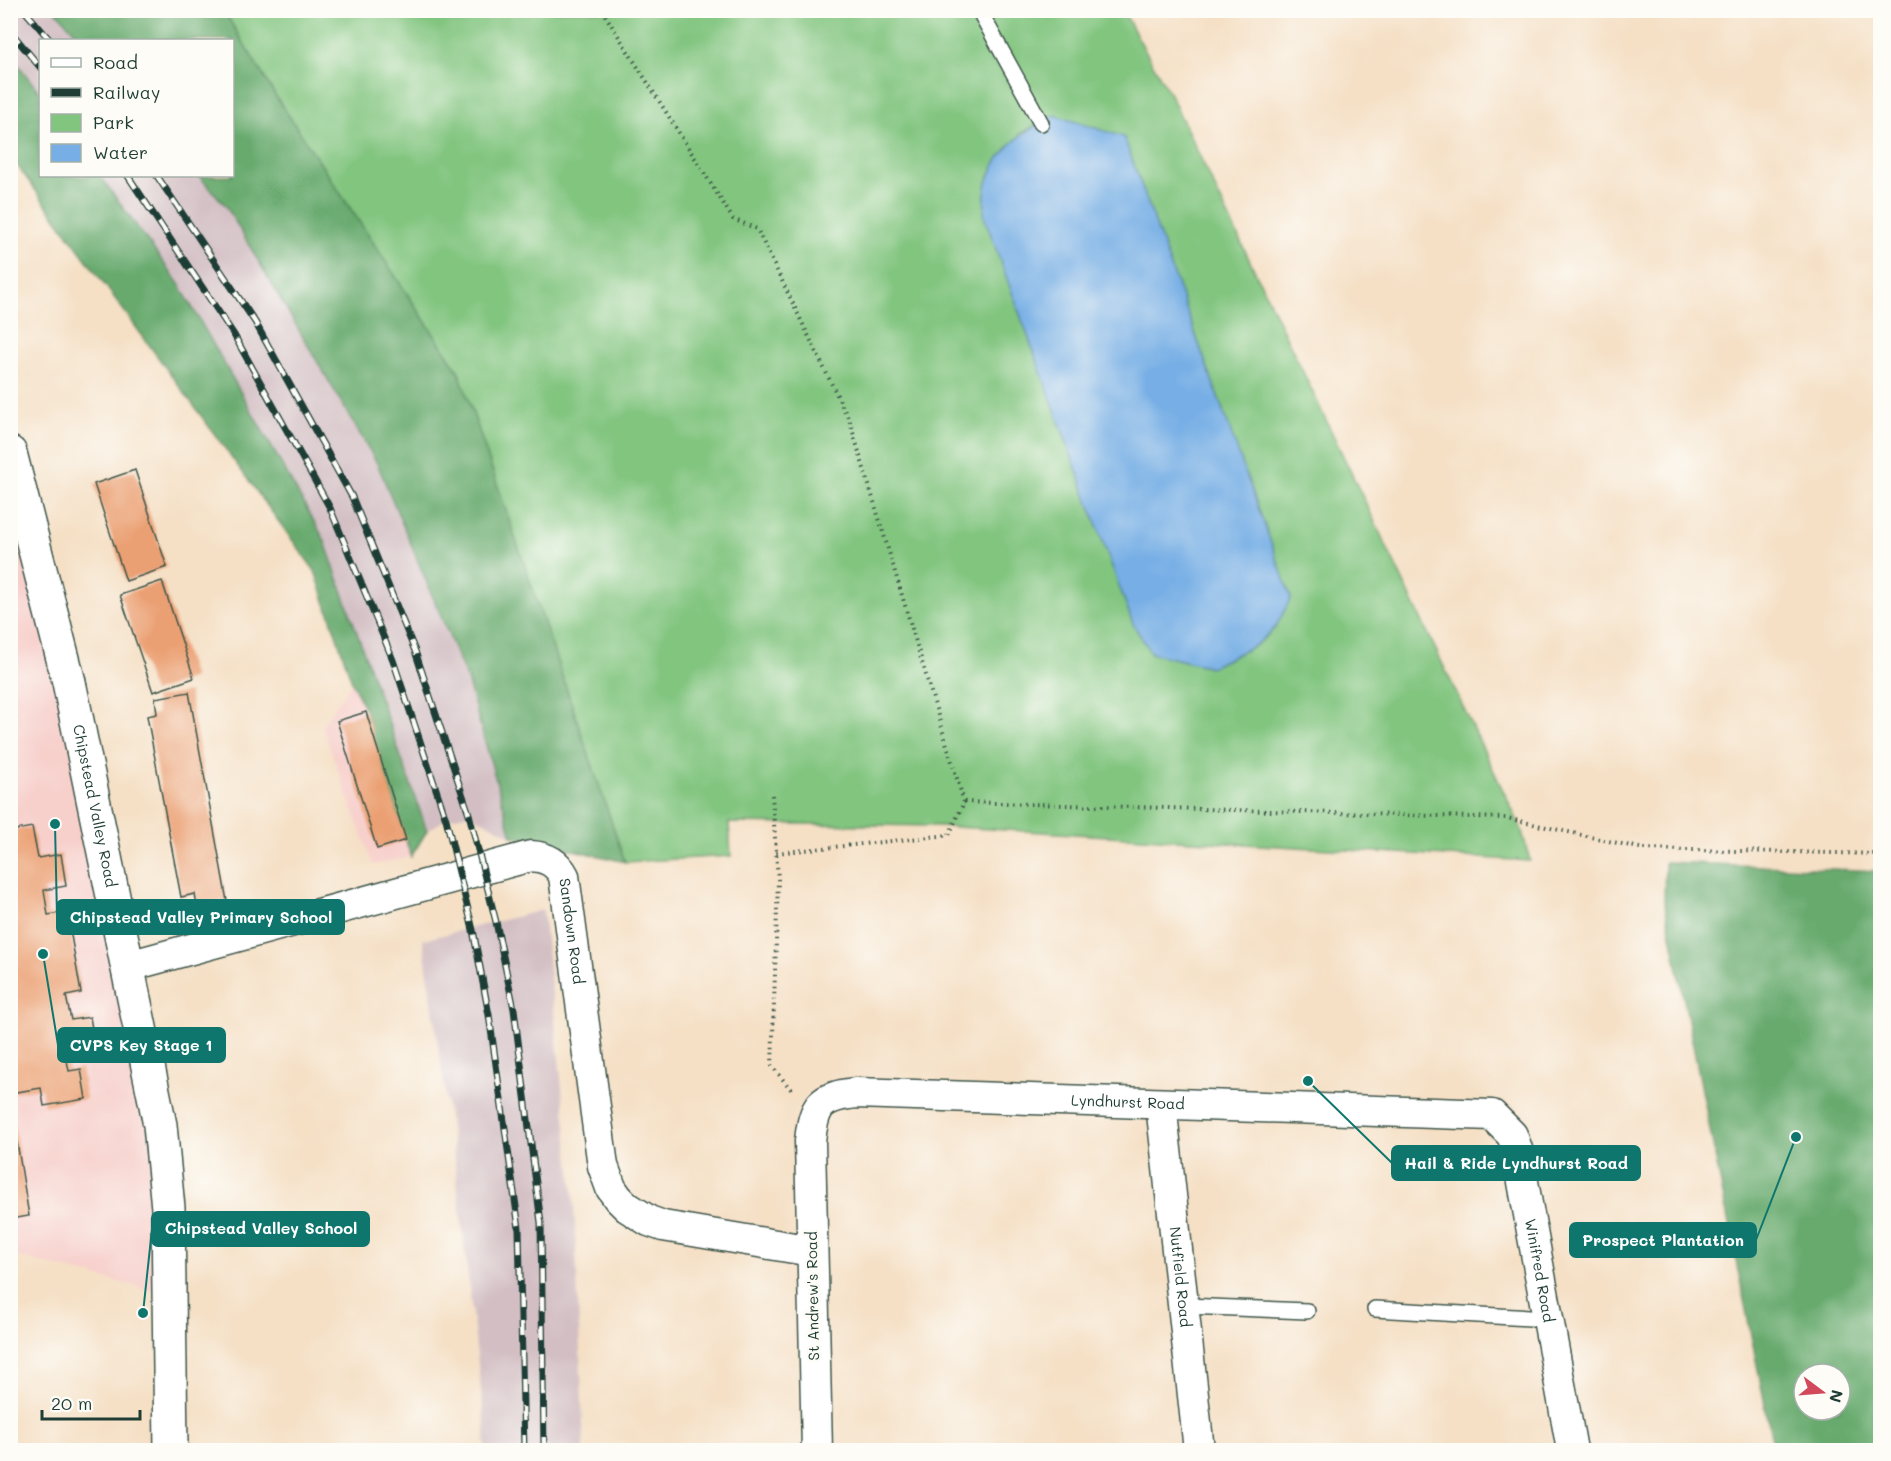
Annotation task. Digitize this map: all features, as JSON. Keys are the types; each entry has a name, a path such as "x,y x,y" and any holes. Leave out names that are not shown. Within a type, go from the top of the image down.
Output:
{"main road":[{"name":"Chipstead Valley Road","path":"10,453 69,682 160,1125 165,1168 170,1295 171,1450"}],"street":[{"name":"Sandown Road","path":"129,966 531,856 541,857 559,867 564,876 603,1166 611,1188 618,1198 638,1214 663,1226 812,1251"},
{"name":"Lyndhurst Road","path":"821,1103 831,1097 856,1094 1477,1114"},
{"name":"St Andrew's Road","path":"817,1450 810,1141 812,1119 821,1103"},
{"name":"Nutfield Road","path":"1161,1104 1185,1306 1199,1450"},
{"name":"Winifred Road","path":"1477,1114 1492,1115 1512,1135 1516,1149 1572,1450"}],"lane":[{"path":"979,10 1041,123"},
{"path":"1185,1306 1306,1311"},
{"path":"1375,1310 1548,1319"}],"path":[{"path":"602,10 733,219 757,229 850,422 964,802 949,835 776,853"},
{"path":"772,795 778,879 772,1066 792,1092 821,1103"},
{"path":"964,802 1506,818 1644,849 1881,854"}],"shaded area":[{"path":"10,11 56,11 81,39 39,39 39,92 11,54"},
{"path":"101,177 200,177 226,206 377,463 467,679 512,836 469,814 446,819 427,831 324,539 179,284"},
{"path":"10,453 129,966 170,1295 11,1255"},
{"path":"352,682 366,712 411,857 373,865 322,726"},
{"path":"543,910 574,1200 584,1450 485,1450 485,1425 452,1139 423,940"}],"green space":[{"path":"56,11 224,11 275,95 459,372 625,862 512,836 467,679 377,463 226,206 200,177 234,177 234,39 81,39"},
{"path":"224,11 1123,11 1171,96 1521,828 1530,861 938,826 729,823 731,856 625,862 459,372 275,95","holes":["1054,115 1276,627 1256,645 1211,667 1190,661 1020,134"]},
{"path":"10,54 39,92 39,177 101,177 179,284 324,539 427,831 411,857 366,712 352,682 315,571 11,157"},
{"path":"1665,862 1880,871 1880,1450 1774,1450 1664,900"}],"water":[{"path":"1054,115 1124,137 1291,598 1276,627 1256,645 1211,667 1151,653 1133,624 984,216 986,187 996,162 1003,152 1021,136"}],"building":[{"path":"135,470 167,567 126,581 94,484"},
{"path":"162,581 194,678 153,692 120,595"},
{"path":"189,692 227,901 197,907 195,894 181,897 147,716 157,714 155,698"},
{"path":"366,712 406,840 377,849 337,721"},
{"path":"32,827 38,858 61,854 66,886 44,890 48,915 67,912 81,993 66,996 71,1020 90,1017 97,1056 67,1061 69,1071 81,1069 86,1099 44,1106 41,1088 10,1093 10,859 13,859 10,831"},
{"path":"12,1111 29,1216 10,1219 10,1112"}],"railway":[{"path":"24,10 49,39"},
{"path":"10,31 39,66"},
{"path":"129,177 234,335 330,508 393,660 446,819 473,930 489,1015 519,1228 524,1450"},
{"path":"158,177 255,322 352,497 415,651 469,814 496,922 514,1009 541,1223 544,1450"}],"place":[{"name":"Chipstead Valley Primary School","path":"55,824"},
{"name":"CVPS Key Stage 1","path":"43,954"},
{"name":"Hail & Ride Lyndhurst Road","path":"1308,1081"},
{"name":"Prospect Plantation","path":"1796,1137"},
{"name":"Chipstead Valley School","path":"143,1313"}]}
